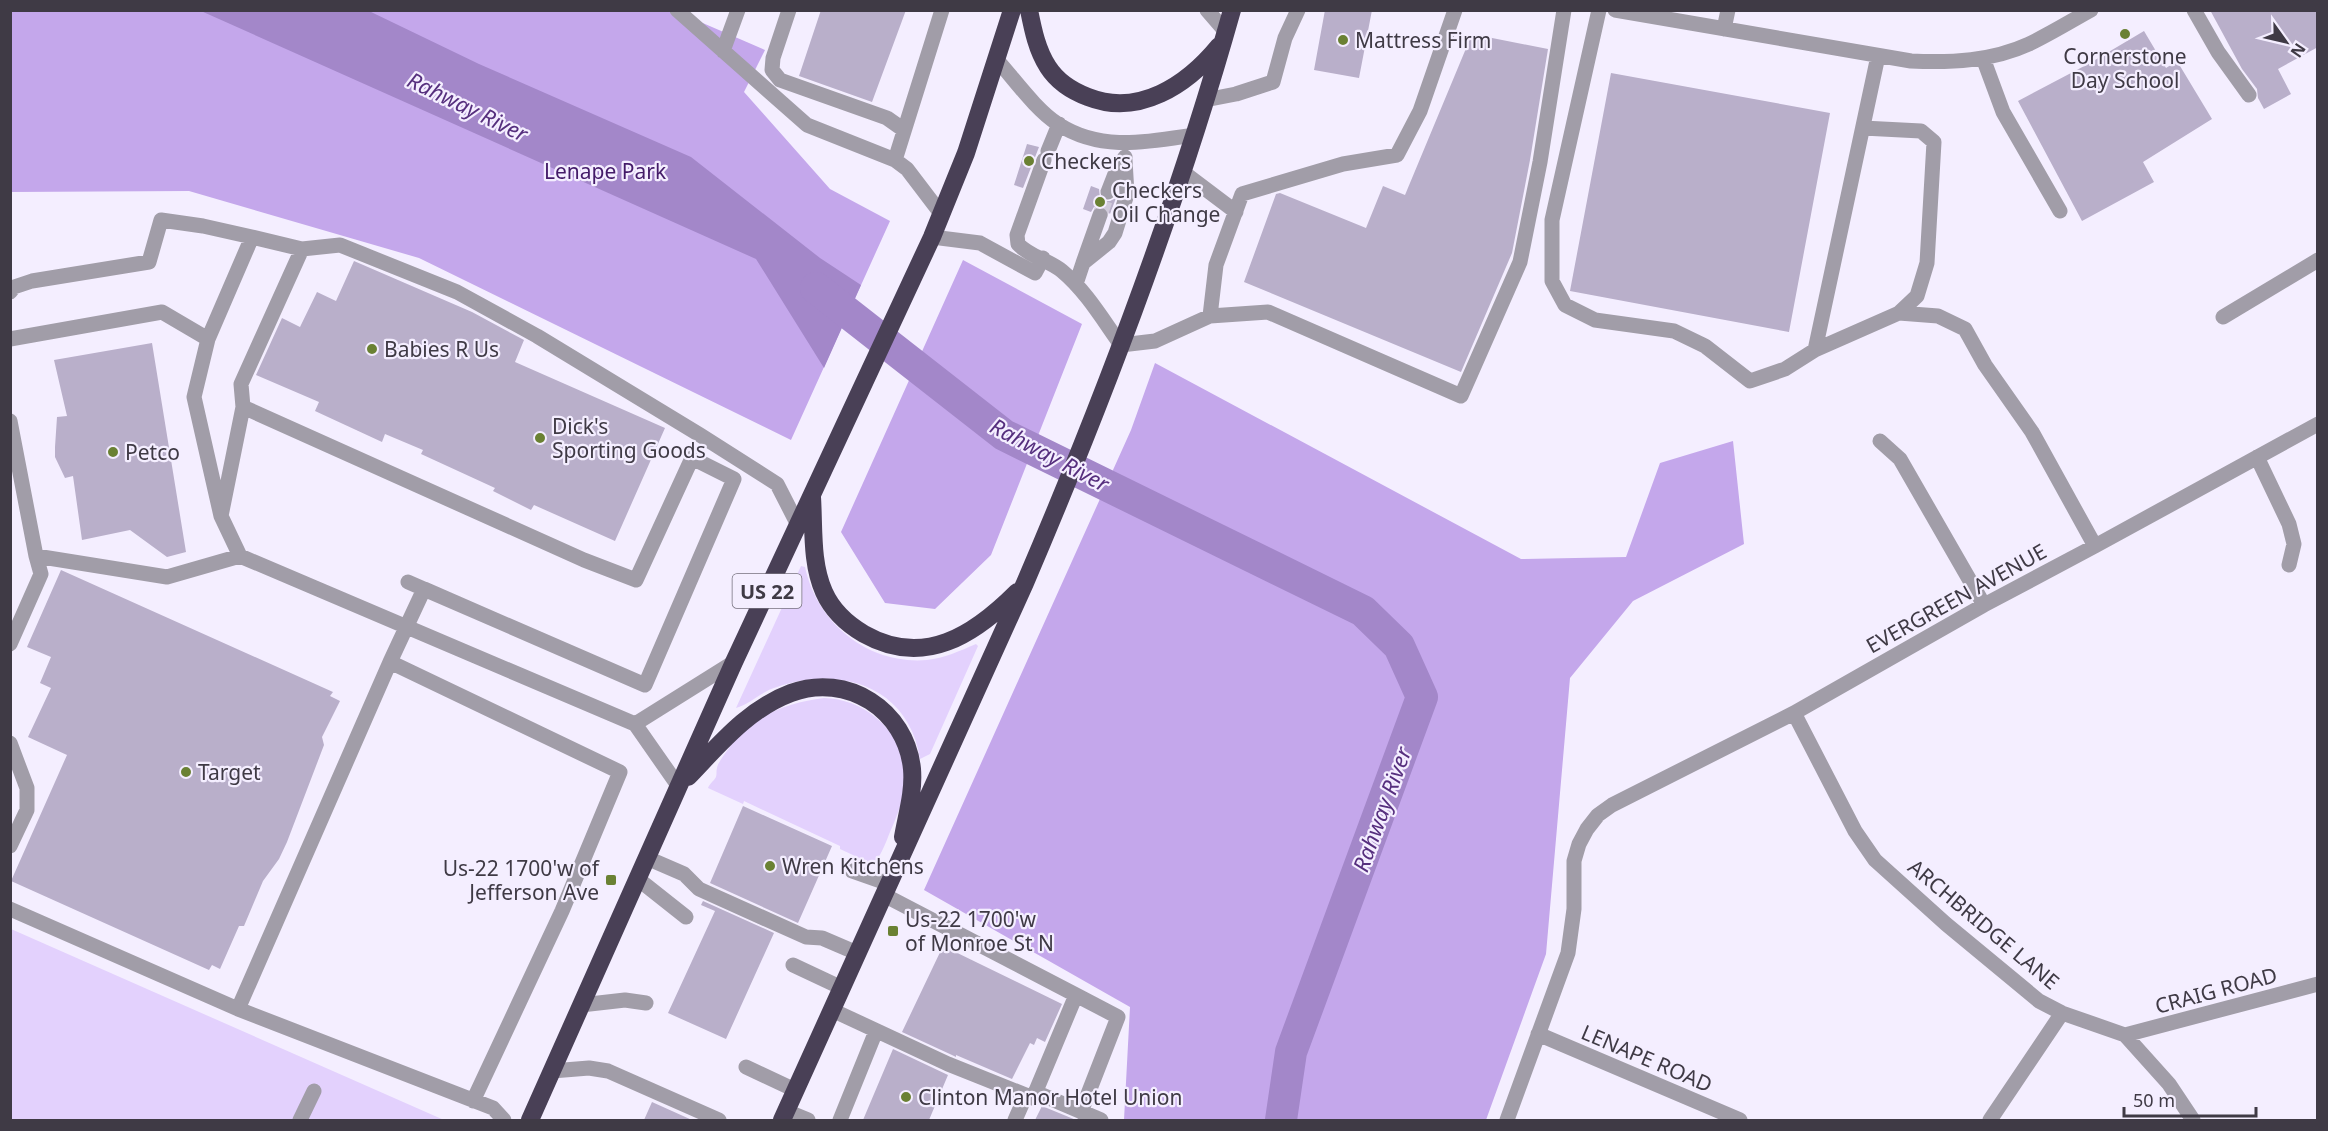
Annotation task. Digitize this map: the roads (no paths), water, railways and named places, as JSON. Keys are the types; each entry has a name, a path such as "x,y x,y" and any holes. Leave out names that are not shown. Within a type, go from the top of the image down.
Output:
{"highway":[{"name":"US 22","path":"530,1120 734,662 942,215 966,153 1012,10"},
{"path":"1029,10 1038,46 1049,68 1074,91 1109,103 1134,103 1158,96 1198,68 1224,36"},
{"path":"784,1116 1058,508 1139,301 1183,172 1232,10"},
{"path":"811,495 815,559 823,590 843,619 860,632 880,642 913,649 925,649 947,642 987,619 1025,583"},
{"path":"679,787 736,728 777,700 803,689 834,688 861,695 882,709 897,726 908,747 912,769 912,788 898,862"}],"street":[{"path":"723,51 738,10"},
{"path":"789,10 773,58 772,70 780,80 887,118 904,130"},
{"path":"901,164 904,130 942,10"},
{"path":"1207,10 1224,36"},
{"path":"1205,100 1236,94 1273,82 1285,38 1298,10"},
{"path":"1210,315 1216,265 1242,194 1343,164 1397,155 1420,111 1455,10"},
{"path":"1059,124 1016,240 1027,251 1061,270 1076,284 1121,345 1155,341 1210,315 1268,312 1461,396 1520,262 1540,162 1564,10"},
{"path":"1599,10 1552,220 1552,281 1565,305 1595,320 1674,331 1705,346 1750,381 1785,369 1815,350 1899,313 1917,296 1927,263 1934,142 1922,131 1863,129"},
{"path":"1615,10 1911,62 1935,63 1983,58 2029,44 2091,10"},
{"path":"1724,29 1728,10"},
{"path":"2194,10 2218,52 2248,95"},
{"path":"681,12 807,125 901,164 942,215"},
{"path":"1815,350 1878,56"},
{"path":"1983,58 2003,112 2060,211"},
{"path":"997,60 1044,112 1059,124 1106,143 1130,143 1194,135"},
{"path":"1108,192 1115,174 1125,160 1130,143"},
{"path":"1083,263 1109,242 1115,232 1127,194 1125,160"},
{"path":"1183,172 1236,212"},
{"path":"1076,284 1100,215"},
{"path":"10,292 14,287 32,281 149,262 161,220 302,249 340,245 457,292 537,336 700,435 777,484 798,525"},
{"path":"240,556 221,516 194,397 208,339 252,237"},
{"path":"932,237 980,243 1035,273 1043,258"},
{"path":"221,516 243,407 241,384 302,249"},
{"path":"2223,317 2318,260"},
{"path":"10,339 162,312 208,339"},
{"path":"1899,313 1938,316 1965,329 1985,365 2032,432 2095,546"},
{"path":"243,407 584,560 636,580 692,459 734,479 645,685 408,582"},
{"path":"10,422 41,574 10,644"},
{"name":"EVERGREEN AVENUE","path":"1507,1120 1568,953 1574,909 1574,861 1579,844 1598,815 1612,805 1794,713 1984,605 2318,424"},
{"path":"1880,441 1900,459 1984,605"},
{"path":"2257,457 2289,524 2294,544 2289,565"},
{"path":"36,555 167,577 240,556 634,724 679,787"},
{"path":"238,1009 424,589"},
{"path":"390,662 621,772 562,912 473,1101"},
{"path":"634,724 734,662"},
{"name":"ARCHBRIDGE LANE","path":"1794,713 1855,831 1875,860 2039,1001 2062,1013 2125,1035 2169,1084 2193,1120"},
{"path":"10,743 27,788 27,810 10,846"},
{"path":"647,858 684,874 699,889 806,937 822,938 857,953"},
{"path":"852,871 1118,1017 1081,1112"},
{"path":"638,879 686,917"},
{"path":"10,909 238,1009 493,1108 504,1120"},
{"path":"793,965 842,988"},
{"name":"CRAIG ROAD","path":"2125,1035 2318,984"},
{"path":"1015,1120 1030,1094 1076,995"},
{"path":"581,1005 625,1000 646,1004"},
{"path":"832,1010 948,1064 1101,1120"},
{"path":"1990,1120 2062,1013"},
{"path":"840,1120 876,1031"},
{"name":"LENAPE ROAD","path":"1538,1034 1740,1120"},
{"path":"746,1066 795,1090"},
{"path":"552,1071 589,1068 608,1071 719,1120"},
{"path":"300,1120 314,1091"},
{"path":"784,1116 808,1120"}],"water":[{"path":"201,11 369,11 479,64 691,157 820,258 861,285 824,368 756,259"}],"waterway":[{"name":"Rahway River","path":"816,288 1004,435 1363,611 1399,646 1422,697 1291,1052 1281,1120"}],"tunnel":[{"path":"1100,215 1108,192"}],"place":[{"name":"Cornerstone Day School","path":"2125,34"},
{"name":"Mattress Firm","path":"1343,40"},
{"name":"Checkers","path":"1029,161"},
{"name":"Checkers Oil Change","path":"1100,202"},
{"name":"Babies R Us","path":"372,349"},
{"name":"Dick's Sporting Goods","path":"540,438"},
{"name":"Petco","path":"113,452"},
{"name":"Target","path":"186,772"},
{"name":"Wren Kitchens","path":"770,866"},
{"name":"Us-22 1700'w of Jefferson Ave","path":"611,880"},
{"name":"Us-22 1700'w of Monroe St N","path":"893,931"},
{"name":"Clinton Manor Hotel Union","path":"906,1097"}],"park label":[{"name":"Lenape Park","path":"605,171"}]}
